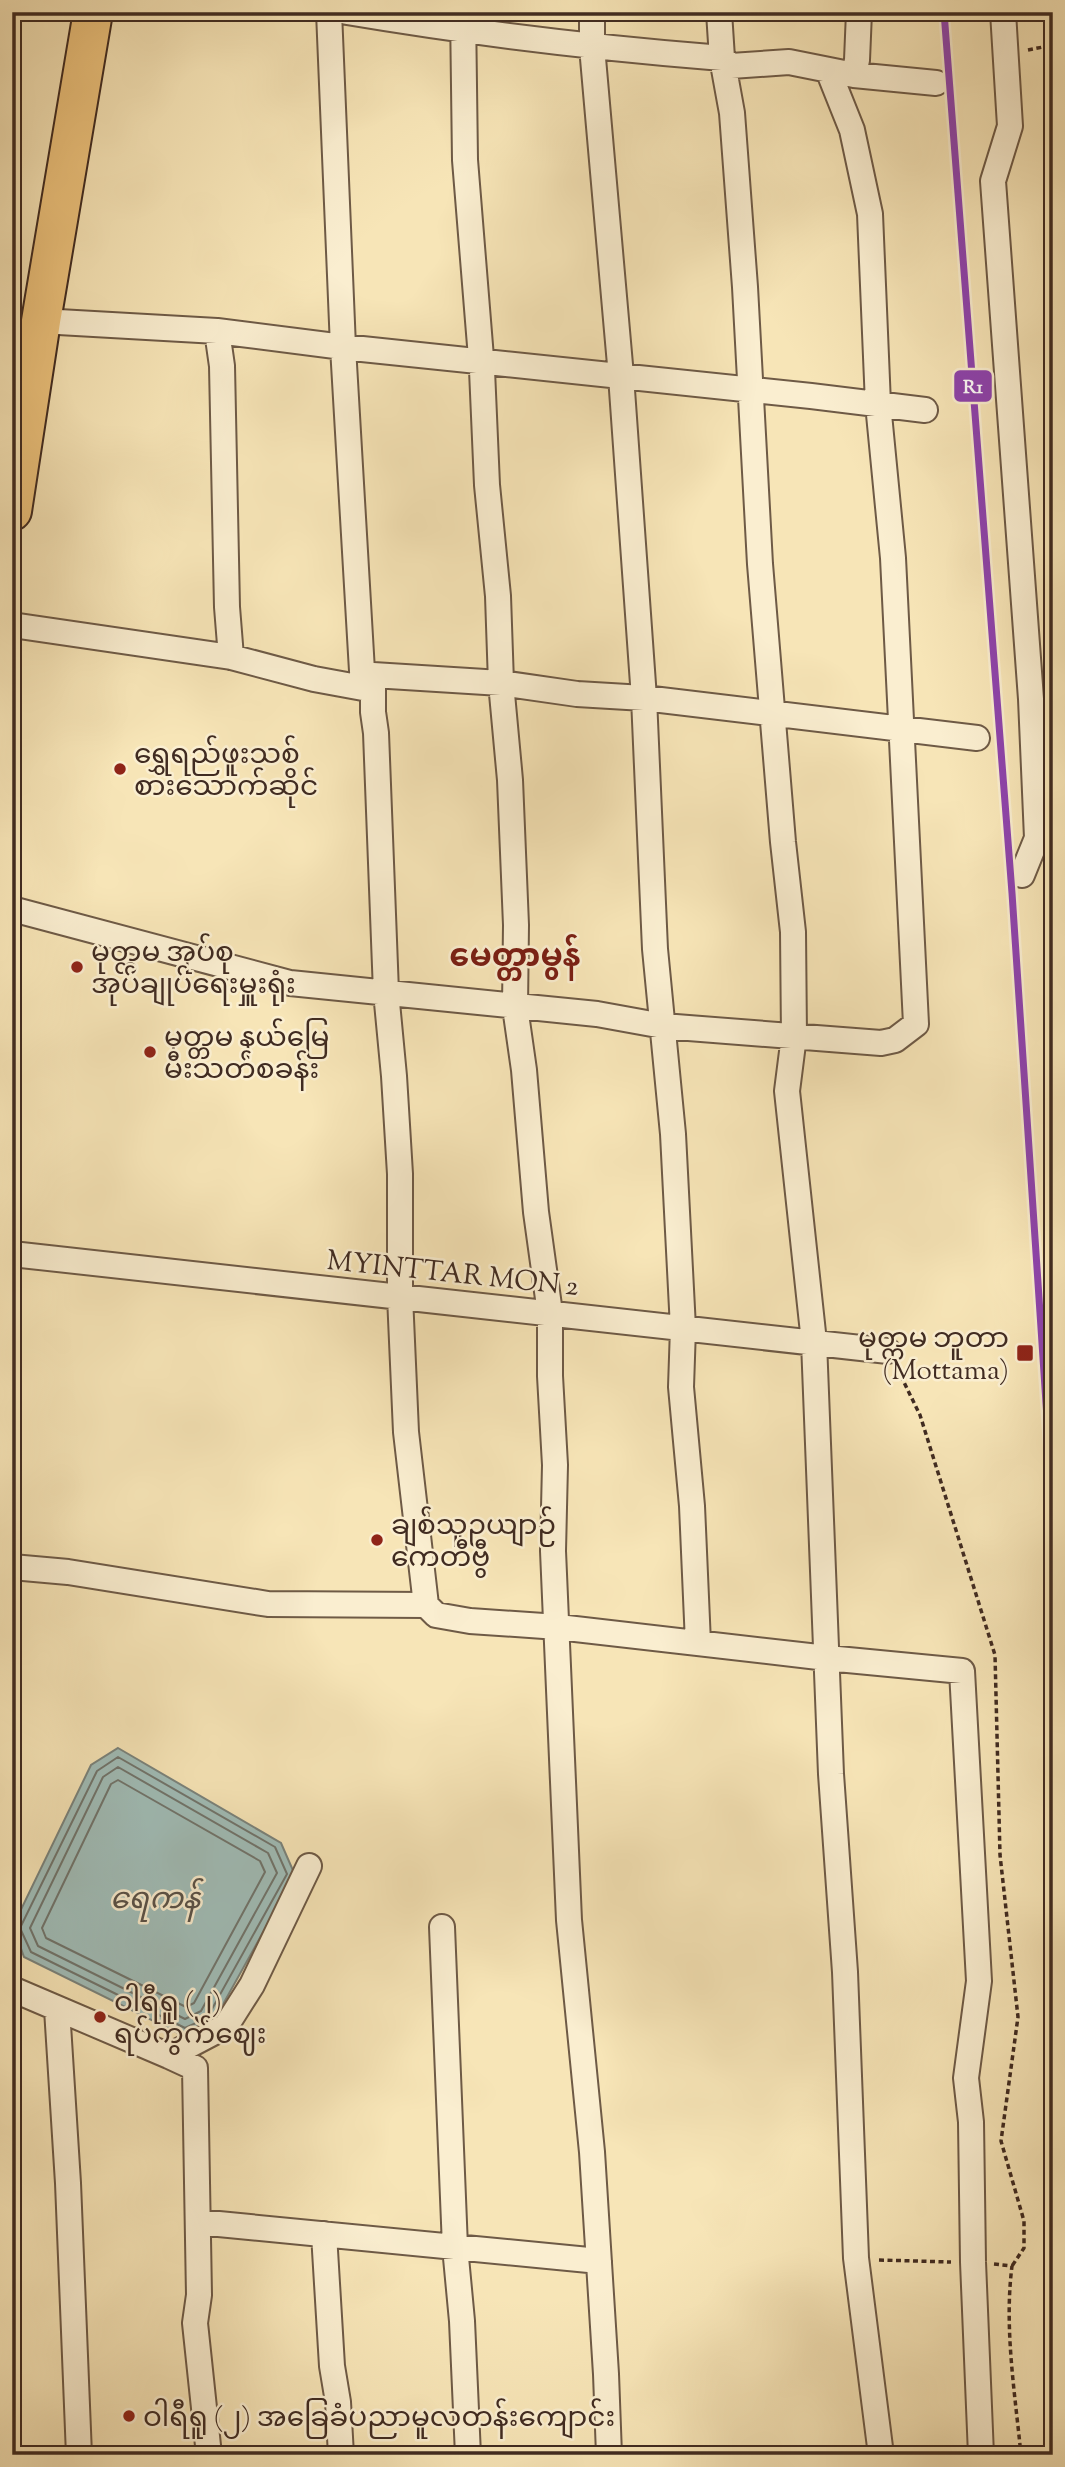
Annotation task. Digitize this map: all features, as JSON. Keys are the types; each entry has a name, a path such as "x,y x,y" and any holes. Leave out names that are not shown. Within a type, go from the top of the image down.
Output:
{"highway":[{"path":"12,511 20,408 40,321 93,12"}],"street":[{"path":"329,12 343,347 368,681 376,733 386,992 400,1174 400,1296 406,1432 426,1605 436,1615 470,1621 558,1627 962,1671 979,1981 966,2078 971,2122 973,2276 981,2455"},
{"path":"347,12 464,22 592,47 722,58 732,66 789,62 854,75 936,83"},
{"path":"592,12 592,47 621,376 644,698 655,949 673,1134 683,1328 681,1387 692,1506 698,1643"},
{"path":"719,12 722,58 732,113 760,564 793,932 793,1035 787,1091 814,1342 831,1774 845,1972 856,2258 881,2455"},
{"path":"854,75 859,12"},
{"path":"1003,12 1010,126 993,181 1030,685 1037,838 1022,875"},
{"path":"464,22 465,160 510,780 516,925 515,1007 528,1106 536,1212 550,1313 555,1465 553,1551 569,1920 592,2152 609,2455"},
{"path":"12,909 290,983 597,1014 663,1026 881,1044 895,1040 916,1024 893,558 878,404 870,214 852,130 828,70"},
{"path":"40,321 217,331 925,410"},
{"path":"217,331 222,366 230,657"},
{"path":"12,625 230,657 314,679 501,683 577,694 644,698 977,738"},
{"name":"MYINTTAR MON 2","path":"12,1254 888,1350"},
{"path":"12,1567 68,1572 268,1604 426,1605"},
{"path":"169,2056 226,2026 252,1985 309,1866"},
{"path":"442,1927 455,2247 462,2321 468,2455"},
{"path":"12,1989 195,2068 200,2295 195,2323 209,2455"},
{"path":"57,2009 68,2183 79,2455"},
{"path":"198,2222 599,2261"},
{"path":"324,2234 332,2366 338,2402 341,2455"}],"water":[{"name":"ရေကန်","path":"118,1748 281,1843 295,1875 212,2024 184,2036 24,1957 13,1926 91,1765"}],"transit line":[{"name":"R1","path":"944,12 1012,893 1053,1508"}],"place":[{"name":"ရွှေရည်ဖူးသစ် စားသောက်ဆိုင်","path":"120,769"},
{"name":"မုတ္တမ အုပ်စု အုပ်ချုပ်ရေးမှူးရုံး","path":"77,967"},
{"name":"မုတ္တမ နယ်မြေ မီးသတ်စခန်း","path":"150,1052"},
{"name":"မုတ္တမ ဘူတာ (Mottama)","path":"1025,1353"},
{"name":"ချစ်သူဥယျာဉ် ကေတီဗွီ","path":"377,1540"},
{"name":"ဝါရီရူ (၂) ရပ်ကွက်ဈေး","path":"100,2017"},
{"name":"ဝါရီရူ (၂) အခြေခံပညာမူလတန်းကျောင်း","path":"129,2416"}],"district":[{"name":"မေတ္တာမွန်","path":"515,955"}]}
